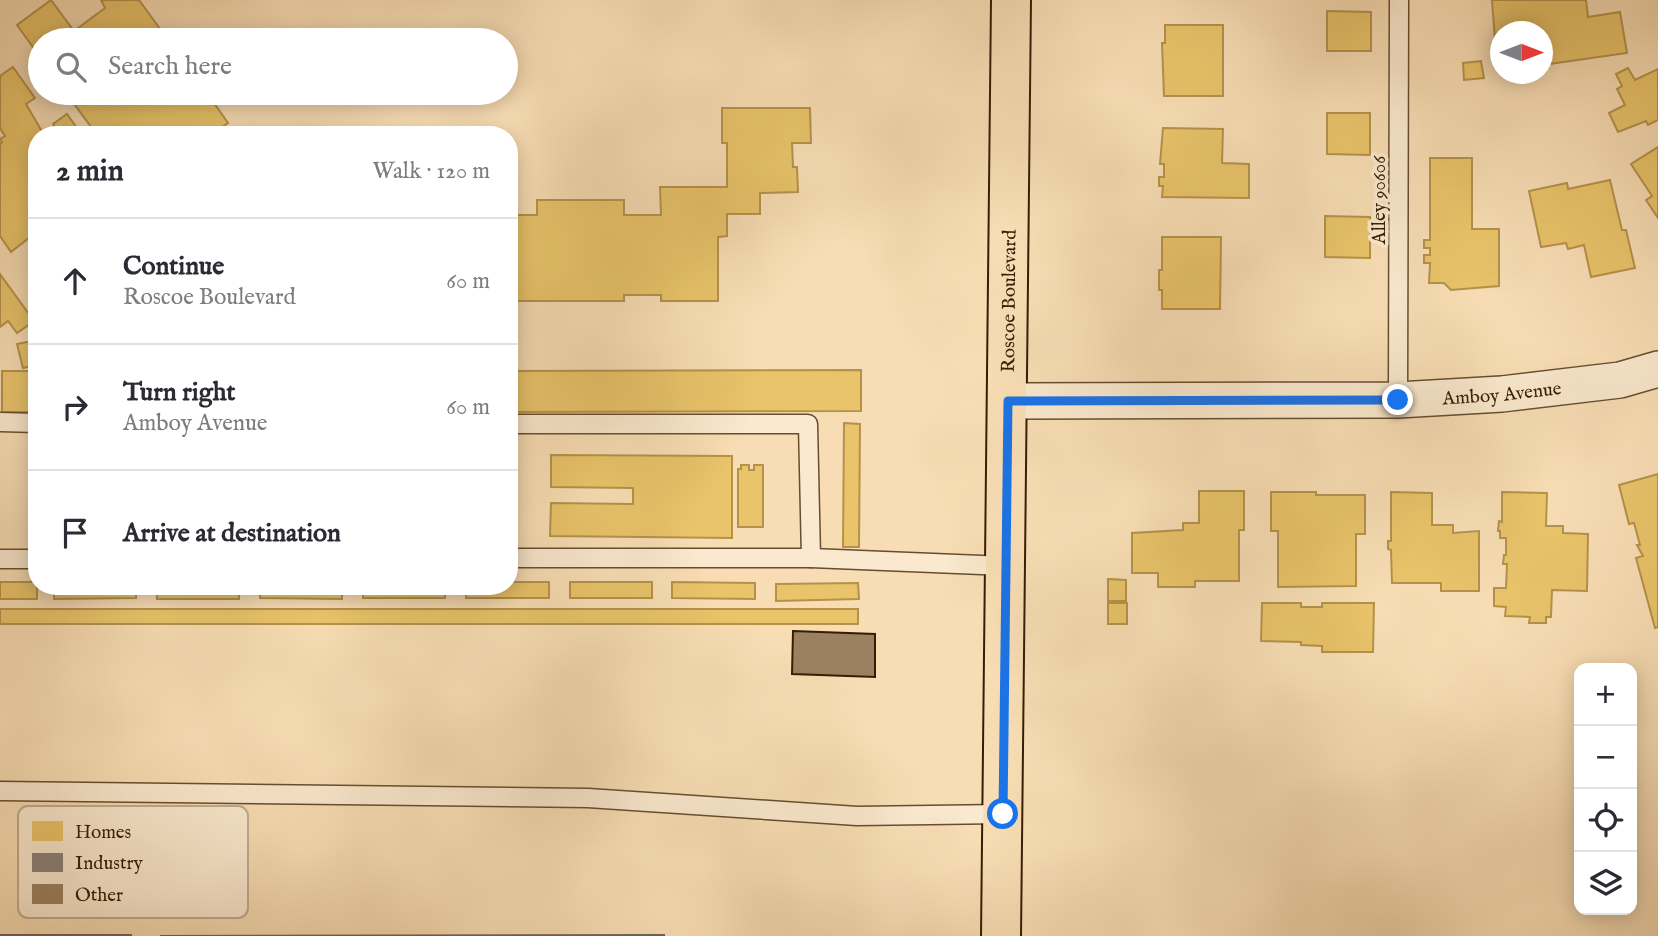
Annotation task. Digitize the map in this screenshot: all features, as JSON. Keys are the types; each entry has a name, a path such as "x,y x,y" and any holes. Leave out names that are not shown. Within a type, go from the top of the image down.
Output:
{"main road":[{"name":"Roscoe Boulevard","path":"1002,936 1011,0"}],"street":[{"name":"Amboy Avenue","path":"1008,401 1398,400 1502,394 1607,382 1658,369"}],"lane":[{"name":"Alley 90606","path":"1398,400 1399,0"},
{"path":"0,422 28,423"},
{"path":"518,424 808,424 811,558"},
{"path":"518,558 811,558 1006,566"},
{"path":"0,559 28,559"},
{"path":"0,791 588,798 857,816 1003,814"}],"building: Homes":[{"path":"51,0 72,28 28,28 28,40 17,25"},
{"path":"101,0 139,0 159,28 78,28 105,8"},
{"path":"1492,0 1586,0 1588,17 1620,12 1627,53 1553,63 1553,21 1494,21"},
{"path":"1327,11 1371,12 1371,51 1327,51"},
{"path":"1165,25 1223,25 1223,96 1164,96 1162,43 1165,43"},
{"path":"1481,61 1484,78 1464,80 1463,63"},
{"path":"13,67 28,88 26,104 39,126 28,126 28,239 11,252 0,236 0,139 5,136 0,128 0,76"},
{"path":"1628,68 1635,80 1658,69 1658,120 1648,125 1646,121 1618,132 1609,113 1625,105 1617,89 1622,86 1616,74"},
{"path":"75,105 215,105 228,123 224,126 90,126"},
{"path":"722,108 810,108 811,143 792,143 798,192 760,193 760,214 727,214 727,236 718,237 718,301 661,301 661,295 624,295 624,301 518,301 518,215 537,215 537,200 624,200 624,215 661,215 660,187 727,187 727,143 722,143"},
{"path":"1327,113 1370,113 1370,155 1327,154"},
{"path":"67,114 76,126 54,126 53,124"},
{"path":"1163,128 1223,129 1222,163 1249,164 1249,198 1162,197 1163,186 1159,186 1159,177 1164,177 1164,164 1160,164"},
{"path":"1658,147 1658,218 1646,200 1652,196 1631,164"},
{"path":"1430,158 1472,158 1472,229 1499,229 1499,286 1451,290 1444,283 1429,283 1430,263 1424,263 1424,255 1430,255 1430,248 1424,248 1424,240 1430,240"},
{"path":"1610,180 1622,230 1626,230 1635,268 1591,277 1584,245 1568,249 1566,243 1541,247 1529,191 1567,183 1568,189"},
{"path":"1325,216 1370,217 1370,258 1325,257"},
{"path":"1162,237 1221,237 1220,309 1162,309 1159,270 1162,270"},
{"path":"0,274 28,313 28,325 17,333 8,321 0,327"},
{"path":"28,342 28,367 23,368 17,344"},
{"path":"861,370 861,411 518,412 518,371"},
{"path":"2,371 28,371 28,412 2,412"},
{"path":"844,423 860,424 859,547 843,547"},
{"path":"551,455 732,456 732,538 550,536 551,503 633,504 633,488 551,487"},
{"path":"741,465 749,465 749,470 754,470 754,465 763,465 763,527 738,527 738,469 741,469"},
{"path":"1658,474 1658,627 1655,628 1636,558 1643,556 1637,545 1640,545 1634,523 1629,524 1619,485"},
{"path":"1199,491 1244,491 1244,530 1239,530 1239,581 1195,581 1195,587 1158,587 1158,573 1132,573 1132,533 1183,530 1183,523 1199,523"},
{"path":"1271,492 1365,495 1365,534 1356,534 1356,586 1278,587 1278,531 1271,531"},
{"path":"1391,492 1432,493 1432,525 1453,525 1453,533 1479,531 1479,591 1441,591 1441,583 1392,583 1391,550 1388,549 1388,541 1391,541"},
{"path":"1502,492 1547,493 1546,526 1563,526 1563,533 1588,534 1587,591 1552,590 1551,617 1546,617 1546,623 1529,623 1530,617 1505,616 1506,607 1494,606 1494,588 1506,588 1507,564 1503,564 1506,538 1500,538 1498,531 1499,521 1502,522"},
{"path":"1108,579 1126,580 1126,601 1108,601"},
{"path":"0,582 28,582 28,595 37,595 37,599 0,599"},
{"path":"518,582 549,582 549,598 466,598 466,595 518,595"},
{"path":"570,582 652,582 652,598 570,598"},
{"path":"672,582 755,583 755,599 672,598"},
{"path":"858,583 859,599 776,601 776,584"},
{"path":"54,595 136,595 136,598 54,599"},
{"path":"157,595 239,595 239,599 157,599"},
{"path":"260,595 342,595 342,599 260,598"},
{"path":"363,595 445,595 445,598 363,598"},
{"path":"1108,603 1127,603 1127,624 1108,624"},
{"path":"1262,603 1301,603 1301,607 1322,607 1322,603 1374,603 1373,652 1322,652 1322,646 1301,645 1301,642 1261,641"},
{"path":"0,609 858,609 858,624 0,624"}],"building: Industry":[{"path":"0,935 131,935 131,936"},
{"path":"664,935 664,936 160,936"}],"building: Other":[{"path":"793,631 875,634 875,677 792,674"}],"route":[{"path":"1003,814 1008,401 1398,400"}]}
